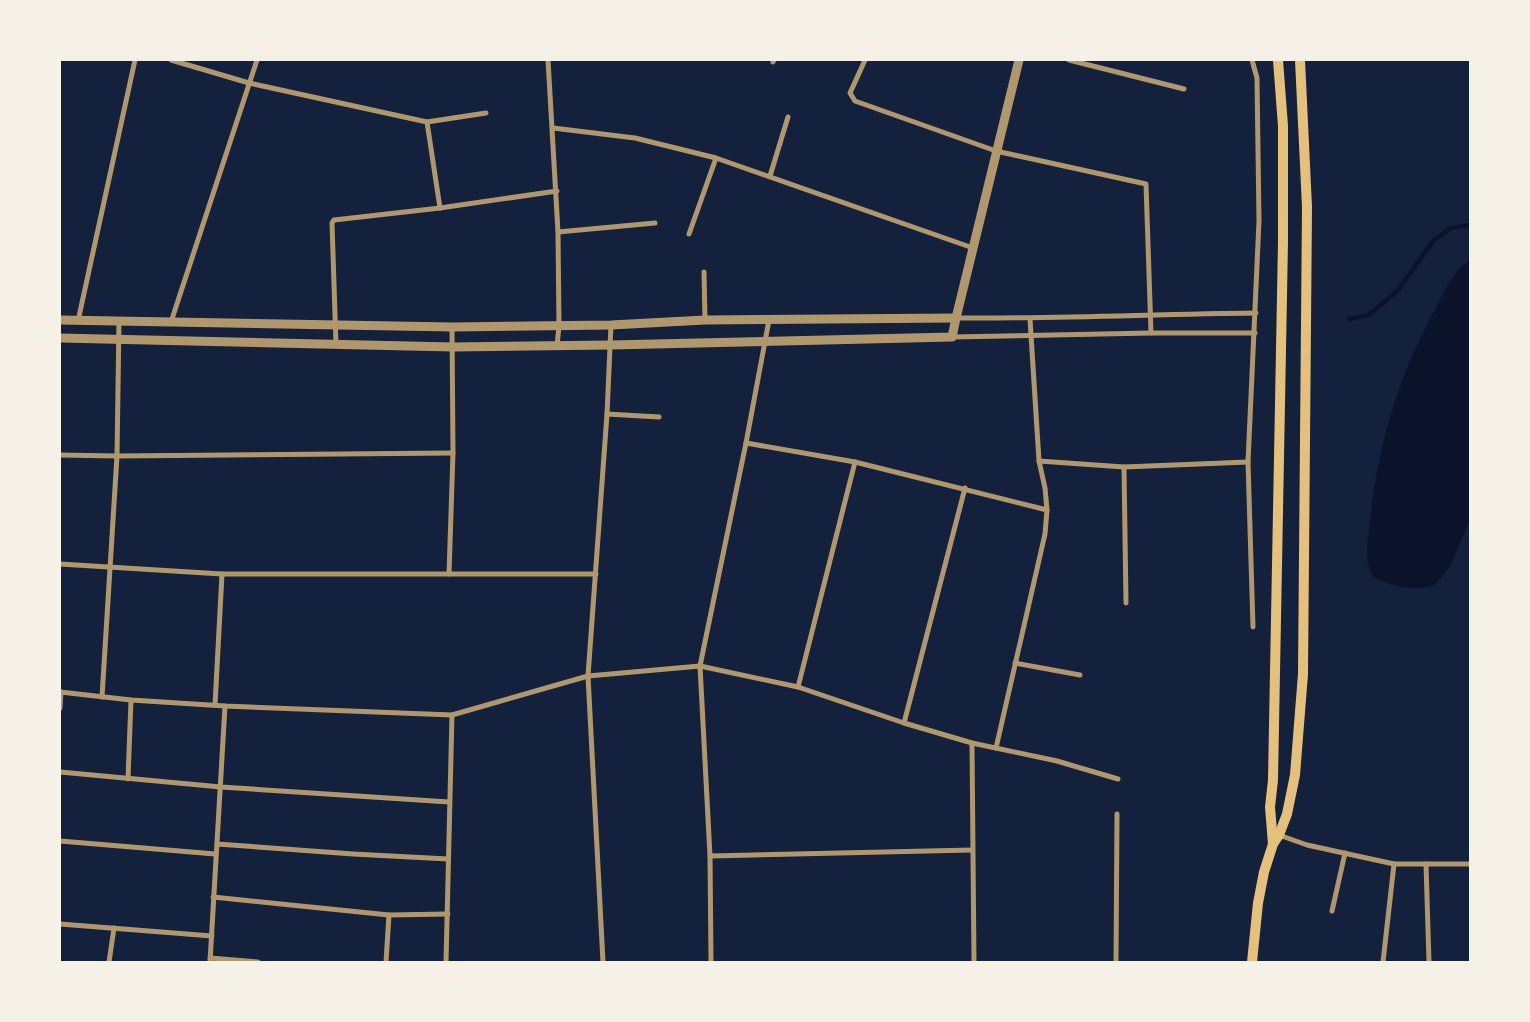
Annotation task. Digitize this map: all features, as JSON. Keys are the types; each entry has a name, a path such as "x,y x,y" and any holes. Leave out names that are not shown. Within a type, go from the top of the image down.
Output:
{"main road":[{"path":"1275,837 1270,807 1274,780 1283,242 1283,126 1278,60"},
{"path":"1252,962 1258,903 1264,872 1275,837 1287,814 1296,775 1303,674 1307,207 1300,60"}],"street":[{"path":"78,321 135,60"},
{"path":"171,60 249,83 427,122 486,113"},
{"path":"172,322 256,60"},
{"path":"548,60 557,191 559,326 557,346"},
{"path":"865,60 850,93 856,101 996,150 1146,184 1151,333"},
{"path":"952,337 1019,60"},
{"path":"1069,60 1184,89"},
{"path":"1252,60 1257,78 1259,202 1256,313 1248,462 1253,627"},
{"path":"770,176 788,117"},
{"path":"427,122 440,208"},
{"path":"553,128 635,138 716,158 973,248"},
{"path":"689,234 716,158"},
{"path":"336,345 332,223 334,220 440,208 557,191"},
{"path":"558,232 655,223"},
{"path":"704,272 704,320"},
{"path":"60,320 452,327 611,326 704,320 1030,318 1256,313"},
{"path":"996,748 1045,534 1048,510 1039,461 1030,318"},
{"path":"102,697 117,456 119,320"},
{"path":"711,962 710,856 700,666 769,320"},
{"path":"603,962 588,676 607,414 611,326"},
{"path":"449,574 453,453 452,327"},
{"path":"60,338 453,347 1151,333 1255,333"},
{"path":"607,414 659,416"},
{"path":"746,443 855,462 1048,510"},
{"path":"60,455 453,453"},
{"path":"1039,461 1124,467 1248,462"},
{"path":"798,687 855,462"},
{"path":"1124,467 1126,603"},
{"path":"904,723 965,488"},
{"path":"60,564 222,574 596,574"},
{"path":"216,705 222,574"},
{"path":"1015,663 1080,675"},
{"path":"60,708 60,692 131,700 225,706 452,715 588,676 700,666 798,687 904,723 972,743 1057,761 1118,779"},
{"path":"128,779 131,700"},
{"path":"225,706 210,960 258,962"},
{"path":"446,962 452,715"},
{"path":"972,743 974,962"},
{"path":"60,772 128,779 449,802"},
{"path":"1116,962 1117,814"},
{"path":"1275,837 1394,864 1470,864"},
{"path":"60,840 216,854"},
{"path":"217,844 448,860"},
{"path":"710,856 972,850"},
{"path":"1332,911 1345,853"},
{"path":"1383,962 1394,864"},
{"path":"1426,864 1429,962"},
{"path":"213,897 389,914 448,914"},
{"path":"386,962 389,914"},
{"path":"60,924 212,936"},
{"path":"109,962 114,928"}],"water":[{"path":"1470,260 1470,520 1451,565 1435,585 1424,588 1403,587 1376,579 1368,563 1367,542 1379,463 1393,408 1413,354 1452,278"}],"waterway":[{"path":"1349,319 1369,315 1398,290 1434,240 1451,228 1470,225"}]}
